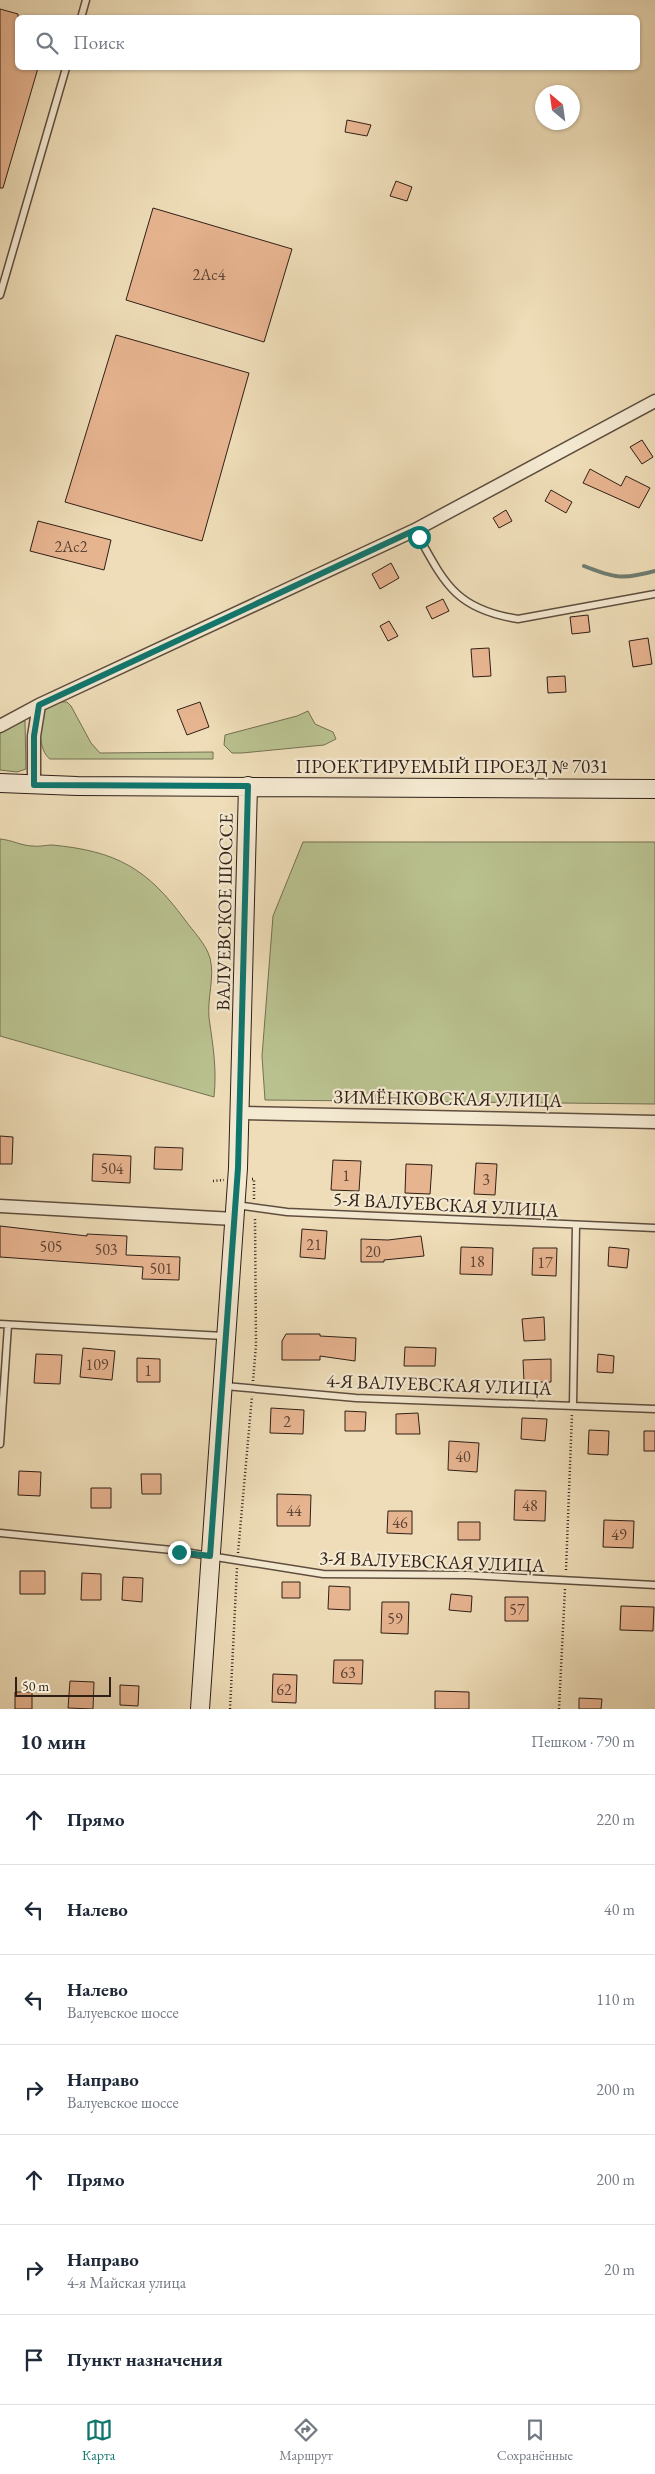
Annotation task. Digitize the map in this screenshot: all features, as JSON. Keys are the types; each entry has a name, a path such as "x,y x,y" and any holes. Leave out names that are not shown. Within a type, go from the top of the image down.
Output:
{"street":[{"path":"0,726 39,705 415,530 655,402"},
{"path":"34,785 34,736 39,705"},
{"name":"ВАЛУЕВСКОЕ ШОССЕ","path":"0,783 34,785 248,786 237,1174 200,1709"},
{"name":"ПРОЕКТИРУЕМЫЙ ПРОЕЗД № 7031","path":"248,786 655,789"},
{"name":"ЗИМЁНКОВСКАЯ УЛИЦА","path":"240,1113 655,1122"},
{"path":"0,1206 235,1212"}],"lane":[{"path":"82,15 86,0"},
{"path":"0,295 65,70"},
{"path":"415,530 448,586 475,608 495,616 518,619 655,594"},
{"name":"5-Я ВАЛУЕВСКАЯ УЛИЦА","path":"235,1212 254,1207 287,1212 655,1228"},
{"path":"572,1405 576,1226"},
{"path":"0,1324 226,1336"},
{"path":"0,1444 8,1324"},
{"name":"4-Я ВАЛУЕВСКАЯ УЛИЦА","path":"222,1385 356,1398 655,1409"},
{"name":"3-Я ВАЛУЕВСКАЯ УЛИЦА","path":"0,1533 210,1556 323,1574 468,1574 655,1585"}],"path":[{"path":"230,1709 238,1560 256,1345 254,1179 237,1174"},
{"path":"559,1709 572,1405"}],"green space":[{"path":"59,702 67,702 71,706 91,743 100,753 213,752 213,759 50,759 43,750 41,743 40,721 45,708"},
{"path":"308,711 315,724 333,732 336,739 324,745 242,753 232,753 224,745 225,735 297,716"},
{"path":"25,721 26,769 17,772 0,770 0,733"},
{"path":"0,839 29,846 52,845 75,848 112,858 128,865 143,875 171,902 202,943 210,958 212,973 209,1018 215,1067 214,1097 0,1036"},
{"path":"303,842 655,842 655,1104 265,1100 262,1056 273,916"}],"building":[{"path":"0,9 18,14 15,15 15,70 37,70 3,188 0,188"},
{"path":"347,120 371,125 367,136 345,132"},
{"path":"396,181 412,187 407,201 390,196"},
{"path":"153,208 292,249 264,342 126,300"},
{"path":"116,335 249,373 202,541 65,502"},
{"path":"642,440 653,457 642,464 630,447"},
{"path":"590,469 621,486 626,476 650,488 639,508 583,483"},
{"path":"551,490 572,502 566,513 545,501"},
{"path":"506,510 512,521 499,528 493,518"},
{"path":"38,521 111,540 104,570 30,551"},
{"path":"391,563 399,578 380,589 372,574"},
{"path":"443,599 449,611 432,619 426,607"},
{"path":"588,615 590,632 572,634 570,617"},
{"path":"389,621 398,636 388,641 380,626"},
{"path":"648,638 652,664 633,667 629,641"},
{"path":"489,648 491,676 473,677 471,649"},
{"path":"565,676 566,692 548,693 547,677"},
{"path":"200,702 209,727 187,735 177,710"},
{"path":"0,1136 13,1137 12,1164 0,1164"},
{"path":"155,1147 183,1148 182,1170 154,1169"},
{"path":"93,1154 131,1156 130,1183 92,1181"},
{"path":"333,1160 361,1161 359,1191 331,1190"},
{"path":"476,1163 497,1164 495,1195 474,1194"},
{"path":"406,1164 432,1165 430,1194 405,1193"},
{"path":"0,1226 87,1236 87,1234 127,1236 126,1255 180,1257 179,1280 142,1279 143,1267 0,1257"},
{"path":"302,1229 327,1231 325,1259 300,1257"},
{"path":"421,1236 424,1256 384,1260 384,1262 361,1262 361,1239 388,1240"},
{"path":"461,1247 493,1248 492,1275 460,1274"},
{"path":"609,1247 629,1249 627,1268 608,1266"},
{"path":"533,1248 557,1248 556,1276 532,1275"},
{"path":"544,1317 545,1340 524,1341 522,1319"},
{"path":"286,1334 320,1334 320,1336 356,1338 355,1361 320,1356 320,1360 282,1360 282,1341"},
{"path":"405,1347 436,1348 435,1366 404,1366"},
{"path":"83,1348 115,1351 112,1380 80,1377"},
{"path":"36,1354 62,1355 60,1384 34,1383"},
{"path":"598,1354 614,1356 613,1373 597,1372"},
{"path":"137,1358 160,1359 160,1382 137,1382"},
{"path":"551,1359 551,1382 524,1382 523,1360"},
{"path":"271,1408 304,1410 303,1434 270,1433"},
{"path":"345,1411 366,1412 365,1431 345,1431"},
{"path":"418,1413 420,1434 396,1434 396,1414"},
{"path":"522,1418 547,1419 545,1441 521,1439"},
{"path":"589,1430 609,1431 608,1455 588,1454"},
{"path":"644,1431 655,1431 655,1451 644,1451"},
{"path":"449,1441 479,1443 477,1472 448,1470"},
{"path":"19,1471 41,1472 40,1496 18,1495"},
{"path":"141,1474 161,1474 161,1494 142,1494"},
{"path":"91,1488 111,1488 111,1508 91,1508"},
{"path":"515,1490 546,1491 545,1521 514,1520"},
{"path":"277,1494 311,1495 310,1526 277,1526"},
{"path":"388,1511 412,1511 412,1534 387,1533"},
{"path":"604,1520 634,1521 633,1548 603,1547"},
{"path":"458,1522 480,1522 480,1540 458,1540"},
{"path":"20,1571 45,1571 45,1594 20,1594"},
{"path":"82,1573 101,1574 101,1600 81,1600"},
{"path":"123,1577 143,1578 142,1602 122,1600"},
{"path":"282,1582 300,1582 300,1598 282,1598"},
{"path":"329,1586 350,1587 350,1610 328,1609"},
{"path":"451,1594 472,1596 471,1612 449,1610"},
{"path":"505,1597 528,1597 528,1621 505,1621"},
{"path":"382,1602 409,1602 408,1634 381,1633"},
{"path":"621,1606 654,1607 653,1631 620,1630"},
{"path":"334,1660 363,1660 362,1684 333,1683"},
{"path":"273,1674 297,1675 296,1703 272,1702"},
{"path":"70,1681 94,1682 93,1709 68,1708"},
{"path":"120,1685 139,1686 138,1706 120,1705"},
{"path":"435,1691 469,1692 469,1709 435,1709"},
{"path":"15,1692 32,1692 32,1709 15,1709"},
{"path":"579,1698 602,1699 601,1709 579,1709"}],"waterway":[{"path":"584,566 603,573 626,577 655,571"}],"route":[{"path":"179,1552 210,1556 238,1168 248,786 34,785 34,736 39,705 415,530 419,537"}]}
